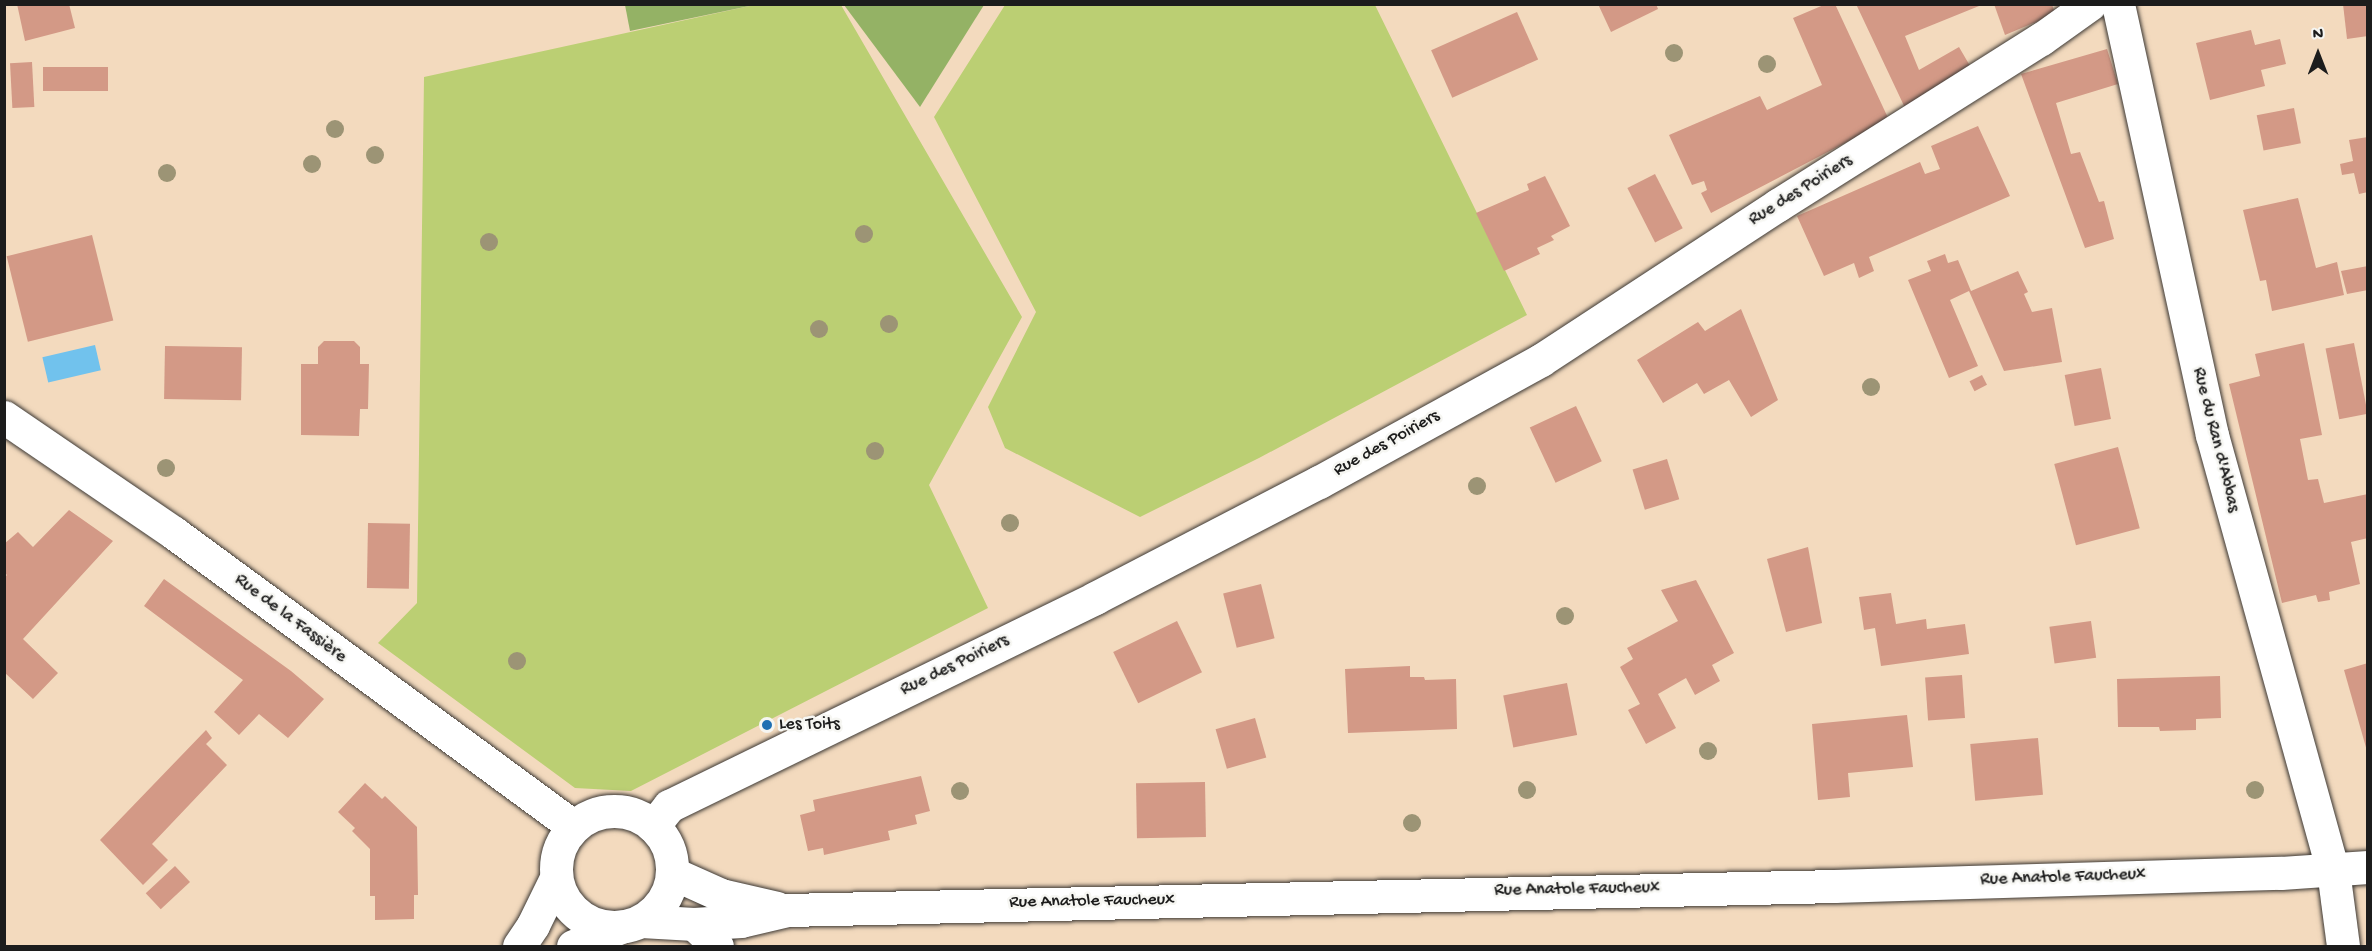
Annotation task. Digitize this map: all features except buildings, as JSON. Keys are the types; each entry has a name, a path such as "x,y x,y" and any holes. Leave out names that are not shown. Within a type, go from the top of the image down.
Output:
{"street":[{"name":"Rue des Poiriers","path":"653,826 669,806 1095,598 1319,482 1541,360 1788,199 2041,39 2090,4"},
{"name":"Rue du Ran d'Abbas","path":"2118,4 2212,435 2332,870 2343,946"},
{"name":"Rue de la Fassière","path":"4,417 174,533 573,826"},
{"path":"573,946 632,924 656,909 667,892 672,873 671,853 662,835 653,826 629,812 609,811 590,815 573,826 562,841 556,859 556,878 561,895 572,909 587,921 605,927 632,924"},
{"name":"Rue Anatole Faucheux","path":"632,924 741,921 787,910 1834,886 2367,867"},
{"name":"Rue Anatole Faucheux","path":"672,873 721,895 787,910"},
{"path":"519,946 533,925 556,878"},
{"path":"694,924 717,946"}],"green space":[{"path":"625,4 754,5 630,31"},
{"path":"754,5 841,5 1022,317 929,485 988,608 631,791 575,788 378,643 417,603 424,77"},
{"path":"844,5 984,5 920,107"},
{"path":"1005,5 1375,5 1527,315 1259,458 1140,517 1005,448 988,407 1036,312 934,117"}],"water":[{"path":"95,345 101,370 48,382 42,357"}],"place":[{"name":"Les Toits","path":"767,725"}]}
